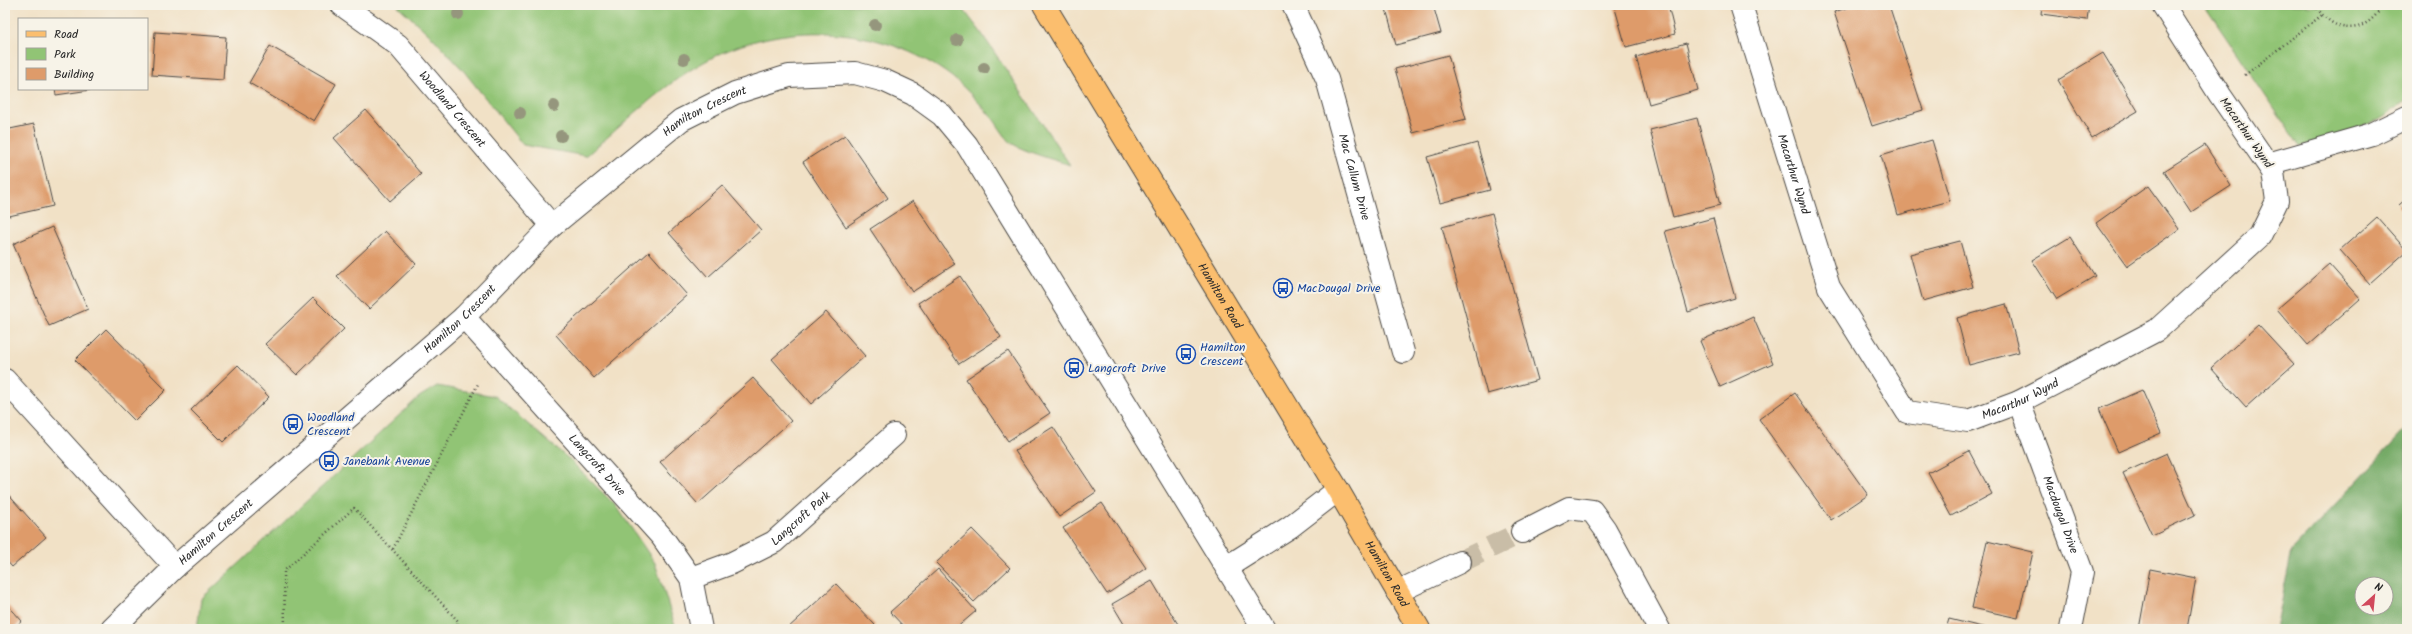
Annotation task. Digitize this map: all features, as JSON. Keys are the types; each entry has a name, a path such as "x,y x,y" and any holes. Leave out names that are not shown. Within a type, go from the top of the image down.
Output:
{"main road":[{"name":"Hamilton Road","path":"1044,5 1338,490 1419,629"}],"street":[{"name":"Woodland Crescent","path":"342,5 398,45 552,226"},
{"name":"Mac Callum Drive","path":"1293,5 1327,79 1403,352"},
{"name":"Macarthur Wynd","path":"1741,5 1829,287 1907,412 1968,421 2019,402 2157,330 2260,236 2277,201 2273,172 2220,95 2163,5"},
{"name":"Hamilton Crescent","path":"112,629 176,567 464,317 552,226 681,120 735,93 789,76 855,73 885,81 913,94 942,115 967,145 1227,566 1264,629"},
{"path":"2268,164 2372,134 2406,117"},
{"name":"Langcroft Drive","path":"464,317 662,537 691,578 701,629"},
{"path":"5,380 176,567"},
{"name":"Macdougal Drive","path":"2019,402 2082,572 2071,629"},
{"name":"Langcroft Park","path":"691,578 732,563 774,542 894,435"},
{"path":"1227,566 1290,526 1338,490"},
{"path":"1522,532 1568,508 1592,511 1605,529 1659,629"},
{"path":"1397,592 1460,562"}],"path":[{"path":"2315,5 2331,24 2343,28 2355,28 2367,24 2377,15 2384,5"},
{"path":"2220,95 2322,15"},
{"path":"393,548 495,350"},
{"path":"284,629 284,572 354,508 393,548 458,621 458,629"}],"green space":[{"path":"397,5 960,5 980,31 1070,165 1032,153 1010,142 989,114 963,87 952,77 924,59 894,46 862,37 830,33 797,34 765,39 734,48 704,62 673,82 586,156 523,145 462,69 433,38"},
{"path":"2204,5 2407,5 2407,99 2395,109 2370,124 2300,147"},
{"path":"437,386 495,396 570,460 617,507 655,563 676,629 197,629 201,599 419,397"},
{"path":"2407,428 2407,629 2276,629 2292,550"}],"building":[{"path":"1385,5 1433,5 1441,33 1396,45"},
{"path":"1614,5 1668,5 1675,34 1626,47"},
{"path":"1856,5 1889,5 1923,110 1872,126 1834,12"},
{"path":"2042,5 2089,5 2087,20 2041,14"},
{"path":"155,32 226,37 223,80 152,75"},
{"path":"1686,43 1698,90 1649,104 1636,57"},
{"path":"270,46 336,84 314,121 249,83"},
{"path":"2103,53 2138,111 2092,138 2058,80"},
{"path":"1448,55 1466,119 1413,133 1395,69"},
{"path":"55,90 90,90 56,95"},
{"path":"366,110 421,174 390,201 334,138"},
{"path":"1697,118 1720,205 1673,217 1650,130"},
{"path":"34,124 53,206 9,216 5,201 5,130"},
{"path":"845,135 888,198 846,227 803,162"},
{"path":"1932,140 1950,201 1898,215 1881,155"},
{"path":"1477,143 1490,190 1440,203 1427,157"},
{"path":"2205,145 2231,186 2191,212 2164,171"},
{"path":"722,185 761,230 708,277 669,233"},
{"path":"2148,186 2179,229 2127,266 2096,223"},
{"path":"2407,198 2407,214 2399,205"},
{"path":"913,201 955,264 912,292 870,229"},
{"path":"1492,213 1538,380 1487,394 1442,227"},
{"path":"2377,217 2407,251 2370,284 2340,250"},
{"path":"1713,218 1735,298 1688,312 1665,231"},
{"path":"52,227 88,309 49,326 13,244"},
{"path":"385,231 416,264 369,309 337,276"},
{"path":"2070,237 2095,276 2057,299 2032,260"},
{"path":"1960,241 1973,287 1923,301 1910,254"},
{"path":"649,252 687,295 594,378 556,335"},
{"path":"2329,264 2360,299 2308,345 2277,309"},
{"path":"960,276 1001,337 959,364 918,303"},
{"path":"313,298 344,329 297,375 265,344"},
{"path":"2006,304 2019,352 1969,365 1957,318"},
{"path":"826,312 865,356 811,404 772,359"},
{"path":"1753,317 1773,363 1720,387 1700,341"},
{"path":"2258,325 2294,364 2246,407 2211,368"},
{"path":"106,329 166,390 135,421 75,360"},
{"path":"1008,351 1050,413 1008,441 966,379"},
{"path":"238,365 269,397 223,442 191,410"},
{"path":"753,378 791,421 698,504 660,462"},
{"path":"2142,390 2161,433 2118,452 2099,409"},
{"path":"1795,393 1868,495 1831,520 1759,419"},
{"path":"1053,427 1096,492 1059,517 1015,451"},
{"path":"1969,451 1992,494 1951,516 1928,473"},
{"path":"2167,453 2195,515 2152,535 2123,473"},
{"path":"5,491 46,537 12,567 5,559"},
{"path":"1102,503 1146,568 1107,594 1063,528"},
{"path":"972,529 1010,568 974,602 936,563"},
{"path":"1987,541 2033,552 2018,618 1972,608"},
{"path":"938,569 976,611 955,629 906,629 890,612"},
{"path":"2150,569 2196,578 2187,629 2139,629"},
{"path":"1152,581 1181,629 1127,629 1112,604"},
{"path":"836,584 875,625 871,629 787,629"},
{"path":"5,602 22,621 13,629 5,629"},
{"path":"1949,619 1986,628 1986,629 1946,629"}],"tunnel":[{"path":"1460,562 1522,532"}],"place":[{"name":"MacDougal Drive","path":"1283,288"},
{"name":"Hamilton Crescent","path":"1186,354"},
{"name":"Langcroft Drive","path":"1074,368"},
{"name":"Woodland Crescent","path":"293,424"},
{"name":"Janebank Avenue","path":"329,461"}]}
